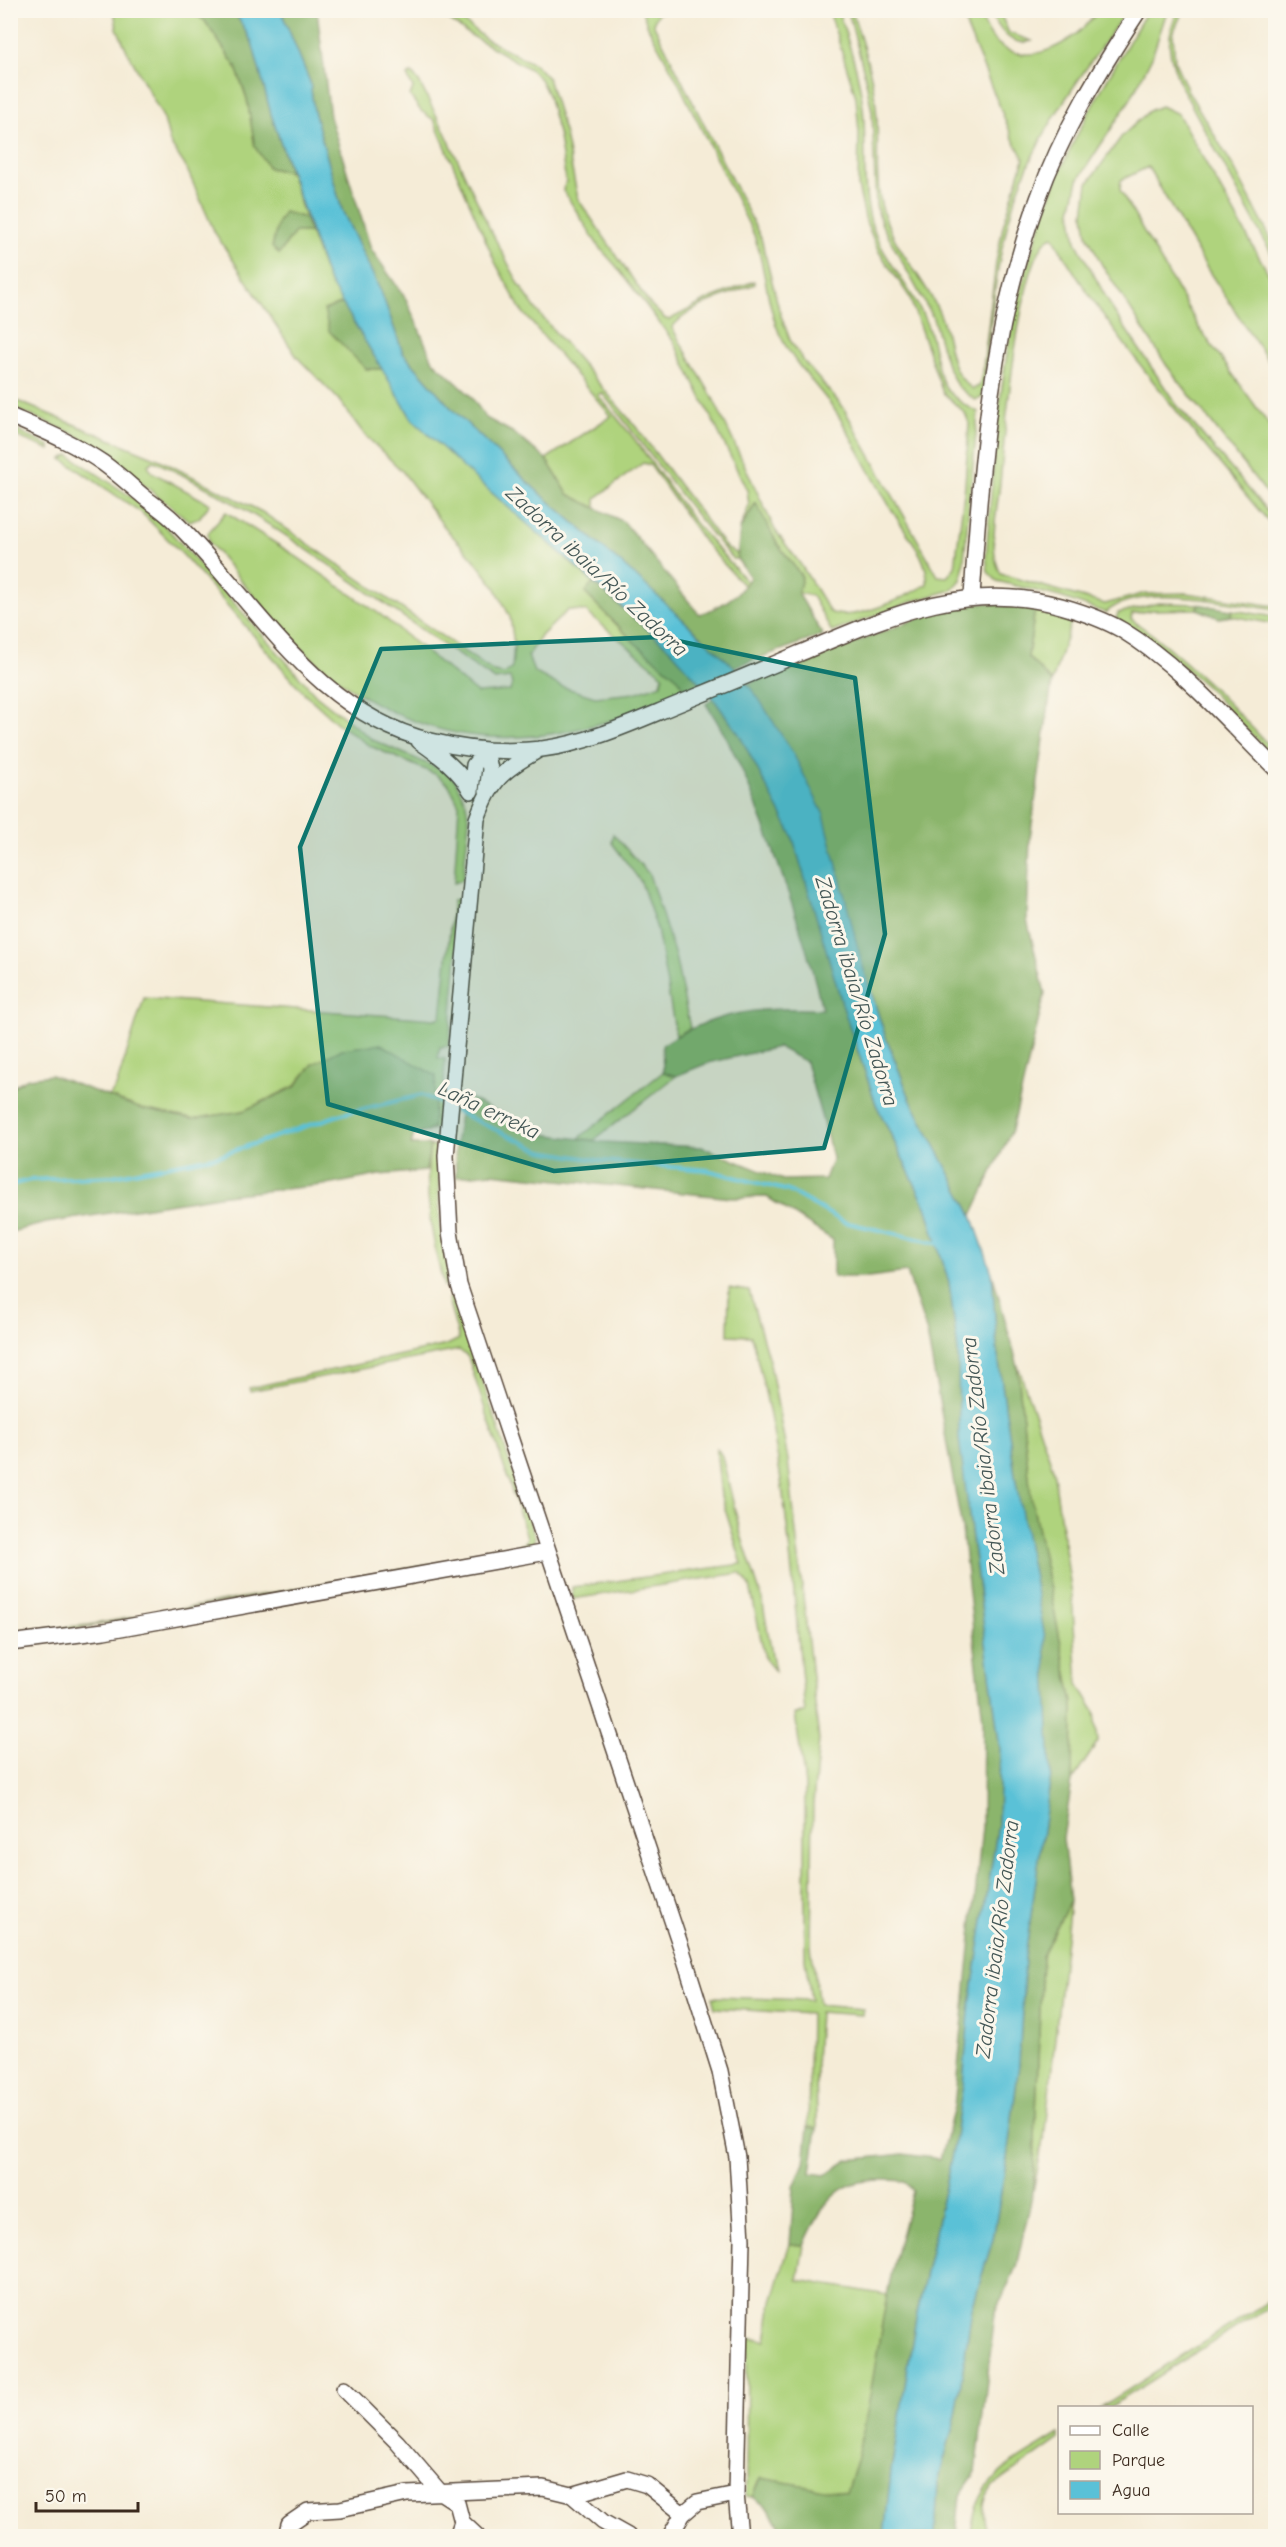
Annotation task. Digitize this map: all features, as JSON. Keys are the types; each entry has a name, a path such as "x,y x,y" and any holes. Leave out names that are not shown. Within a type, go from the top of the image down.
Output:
{"street":[{"path":"972,596 989,406 1007,298 1038,198 1056,154 1078,109 1139,10"},
{"path":"10,416 58,436 102,463 176,522 300,662 326,687 357,710 409,734 454,746 486,750 540,749 572,743 634,722 890,617 940,602 972,596 1013,597 1048,602 1084,613 1121,630 1180,673 1275,769"},
{"path":"409,734 439,755 478,793"},
{"path":"478,793 504,771 540,749"},
{"path":"486,750 490,769 478,793 446,1156 450,1232 459,1285 681,1947 720,2071 737,2157 742,2240 736,2494 740,2536"},
{"path":"10,1643 104,1631 548,1552"},
{"path":"344,2389 398,2442 440,2492 457,2503 459,2529 477,2536"},
{"path":"572,2496 627,2479 647,2485 683,2514"},
{"path":"286,2536 288,2524 308,2511 340,2510 408,2494 543,2487 572,2496 603,2522 628,2536"},
{"path":"674,2535 683,2514 697,2502 736,2494"}],"highlighted area":[{"path":"659,637 855,678 885,934 824,1148 554,1171 328,1104 300,847 381,649"}],"green space":[{"path":"114,11 190,11 205,21 236,67 247,99 255,147 269,168 290,172 305,218 284,212 280,253 295,232 310,232 327,278 343,303 324,310 366,369 383,369 412,419 593,583 585,593 635,643 678,678 686,692 638,712 605,722 533,736 478,736 430,726 406,718 361,695 340,681 302,649 266,610 209,542 208,533 226,512 291,553 381,615 477,693 510,691 512,684 510,678 495,680 286,536 199,484 154,461 148,465 152,472 210,504 199,518 189,521 100,450 74,434 11,407 10,398 158,459 262,512 494,672 504,674 512,668 514,644 510,617 495,587 473,558 446,529 402,471 364,434 338,399 297,357 215,233 186,167 170,143 164,119 117,28","holes":["568,610 585,611 663,675 661,684 635,693 595,697 560,686 534,672 528,656 542,635"]},
{"path":"190,11 234,11 252,42 271,114 290,172 269,168 255,147 247,99 236,67 205,21"},
{"path":"281,11 317,11 330,117 371,249 406,299 433,361 470,395 486,418 512,432 546,459 568,494 624,522 699,614 728,600 741,590 750,577 737,559 740,529 756,503 777,543 802,577 798,593 823,635 734,667 639,579 535,489 452,409 403,353 382,294 342,210 314,111 310,82"},
{"path":"436,11 450,11 486,39 536,65 548,78 565,135 578,199 649,303 664,318 669,320 709,299 754,281 755,284 687,314 672,328 712,396 775,530 801,565 830,612 852,614 879,607 927,584 925,566 917,548 888,503 838,415 793,358 781,337 772,312 754,235 642,11 664,11 658,13 653,23 761,238 780,313 790,340 805,363 843,407 938,576 947,577 955,567 965,485 969,423 965,413 943,393 909,296 879,252 866,222 858,186 859,133 856,97 829,11 838,11 851,51 861,94 865,184 871,222 882,248 926,322 944,384 951,394 978,412 963,570 961,580 952,590 913,601 832,632 812,596 798,593 802,577 777,543 755,504 740,529 749,505 747,490 674,342 599,247 563,190 566,182 559,137 548,95 540,79 531,70 469,34"},
{"path":"848,11 852,11 873,88 877,113 878,181 882,208 901,250 939,312 950,354 958,373 973,389 979,386 983,369 996,262 1003,226 1024,159 1013,139 960,11 978,11 994,40 1007,49 1021,54 1036,53 1065,42 1078,33 1098,11 1126,11 1052,120 1018,191 998,267 982,398 975,400 957,386 947,365 933,318 882,225 876,205 872,112"},
{"path":"990,11 999,11 1009,33 1032,41 1017,42 1011,39 1001,30"},
{"path":"1147,11 1167,11 1152,57 1131,98 1078,180 1071,210 1076,242 1113,310 1176,404 1275,520 1275,529 1186,423 1102,314 1053,236 1041,248 1031,272 1016,345 994,529 996,561 1001,574 1105,604 1142,594 1186,593 1275,606 1275,610 1212,600 1162,597 1139,599 1120,604 1106,613 1060,597 997,581 988,572 986,556 1000,400 1011,329 1025,273 1049,200 1070,151 1094,103"},
{"path":"1178,11 1183,11 1173,33 1175,62 1188,91 1233,166 1275,247 1275,260 1177,76 1171,57 1170,39"},
{"path":"412,73 444,130 489,227 520,286 538,312 636,427 727,549 737,553 737,559 733,559 699,519 602,393 598,395 633,437 695,523 747,582 745,587 705,543 650,465 643,463 596,498 596,509 568,494 546,459 611,416 521,310 495,262 434,120 421,111 410,96 413,88 407,76"},
{"path":"1161,106 1178,114 1275,285 1275,371 1208,270 1148,167 1121,180 1120,190 1200,329 1275,433 1275,504 1167,366 1102,265 1087,235 1084,214 1088,183 1122,136 1149,111"},
{"path":"284,212 305,218 310,232 295,232 279,254 272,247 278,222"},
{"path":"343,303 383,369 366,369 329,331 324,310"},
{"path":"11,428 50,446 50,450 11,434"},
{"path":"69,455 136,500 168,529 316,695 373,740 444,771 455,780 466,803 469,820 463,880 454,883 459,805 449,785 435,774 370,746 338,724 303,692 185,557 142,513 62,459"},
{"path":"593,583 671,650 701,684 686,692 678,678 635,643 585,593"},
{"path":"986,603 1035,609 1028,657 1052,682 1030,838 1027,920 1045,993 1012,1130 972,1215 911,1101 885,1035 862,964 747,684 945,608"},
{"path":"1159,603 1198,604 1197,609 1153,610 1132,614 1131,619 1207,682 1275,752 1275,759 1207,687 1153,641 1116,619 1118,613"},
{"path":"1198,604 1232,610 1231,616 1219,618 1197,609"},
{"path":"1035,609 1072,619 1052,682 1028,657"},
{"path":"1232,610 1275,617 1275,624 1231,616"},
{"path":"713,698 739,734 792,835 845,1013 876,1104 927,1209 949,1283 958,1351 969,1516 1000,1749 998,1824 969,2011 963,2084 953,2150 916,2318 891,2471 884,2536 782,2536 772,2514 753,2497 761,2478 846,2493 867,2412 885,2303 913,2191 905,2181 884,2180 852,2184 831,2199 813,2226 804,2245 790,2244 794,2187 804,2163 808,2127 817,2128 811,2173 825,2175 848,2160 903,2154 940,2159 954,2108 982,1827 983,1720 962,1529 927,1333 907,1272 869,1277 833,1277 833,1240 767,1197 732,1198 491,1173 456,1177 455,1146 463,1095 543,1134 603,1142 702,1147 783,1180 825,1179 833,1158 806,1062 778,1047 708,1063 676,1076 663,1072 662,1045 704,1023 718,1018 764,1010 822,1009 799,925 763,823 734,754 706,704"},
{"path":"613,834 649,874 675,956 690,1028 676,1036 657,929 641,882 612,843"},
{"path":"462,899 449,1046 440,1047 438,1058 445,1059 442,1126 427,1132 433,1127 436,1076 413,1064 313,1064 295,1086 243,1111 192,1119 142,1109 108,1098 116,1087 144,998 435,1019 441,1017 453,900"},
{"path":"381,1044 436,1076 433,1127 427,1132 414,1134 411,1145 430,1145 426,1171 379,1175 333,1184 225,1195 46,1223 11,1232 11,1091 15,1085 28,1078 51,1075 142,1109 192,1119 243,1111 295,1087 313,1064 342,1049"},
{"path":"663,1072 676,1076 594,1140 579,1138"},
{"path":"430,1145 438,1148 440,1226 452,1283 444,1286 428,1198"},
{"path":"992,1273 1017,1363 1031,1497 1073,1703 1072,1781 1063,1838 1070,1901 1042,1956 1033,2192 1016,2267 995,2314 976,2472 960,2495 956,2536 935,2536 938,2482 956,2415 972,2308 993,2239 1007,2158 1019,2063 1025,1957 1051,1775 1016,1482 997,1349"},
{"path":"729,1288 749,1291 770,1364 788,1460 819,1740 813,1804 811,1946 819,2005 863,2009 862,2015 819,2012 816,2062 817,2128 808,2127 810,2014 715,2008 712,1997 811,2000 805,1959 805,1785 795,1714 805,1713 787,1523 773,1429 751,1336 728,1335"},
{"path":"454,1297 535,1537 532,1549 11,1640 11,1632 89,1625 445,1562 514,1548 525,1543 527,1537 468,1357 459,1350 250,1391 249,1388 447,1345 459,1339 448,1299"},
{"path":"1017,1363 1053,1469 1072,1595 1078,1684 1095,1712 1098,1742 1072,1781 1073,1703 1031,1497"},
{"path":"716,1447 722,1456 741,1535 762,1599 775,1671 765,1659 750,1586 740,1573 573,1599 572,1587 742,1564 721,1496"},
{"path":"1070,1901 1045,2130 1033,2192 1042,1956"},
{"path":"790,2244 804,2245 798,2280 888,2295 876,2370 860,2445 846,2493 761,2478 753,2497 746,2496 747,2338 766,2340 772,2301"},
{"path":"1275,2297 1275,2302 1264,2310 1112,2406 1103,2406"},
{"path":"1058,2435 1058,2440 993,2486 986,2498 983,2510 988,2536 971,2536 974,2516 980,2499 1000,2473"}],"water":[{"name":"Zadorra ibaia/Río Zadorra","path":"234,11 281,11 310,82 314,111 342,210 382,294 403,353 452,409 535,489 639,579 734,667 759,699 794,755 824,815 862,964 885,1035 911,1101 972,1215 992,1273 997,1349 1016,1482 1045,1637 1051,1775 1025,1957 1019,2063 1007,2158 993,2239 972,2308 956,2415 938,2482 935,2536 884,2536 891,2471 916,2318 953,2150 963,2084 969,2011 998,1824 1000,1749 959,1439 958,1351 949,1283 927,1209 876,1104 845,1013 792,835 739,734 713,698 671,650 467,471 412,419 327,278 271,114 252,42"}],"waterway":[{"name":"Laña erreka","path":"10,1185 30,1180 113,1176 218,1156 342,1114 422,1095 446,1106"},
{"name":"Laña erreka","path":"455,1111 542,1151 602,1161 707,1170 789,1191 844,1222 940,1244"}]}
